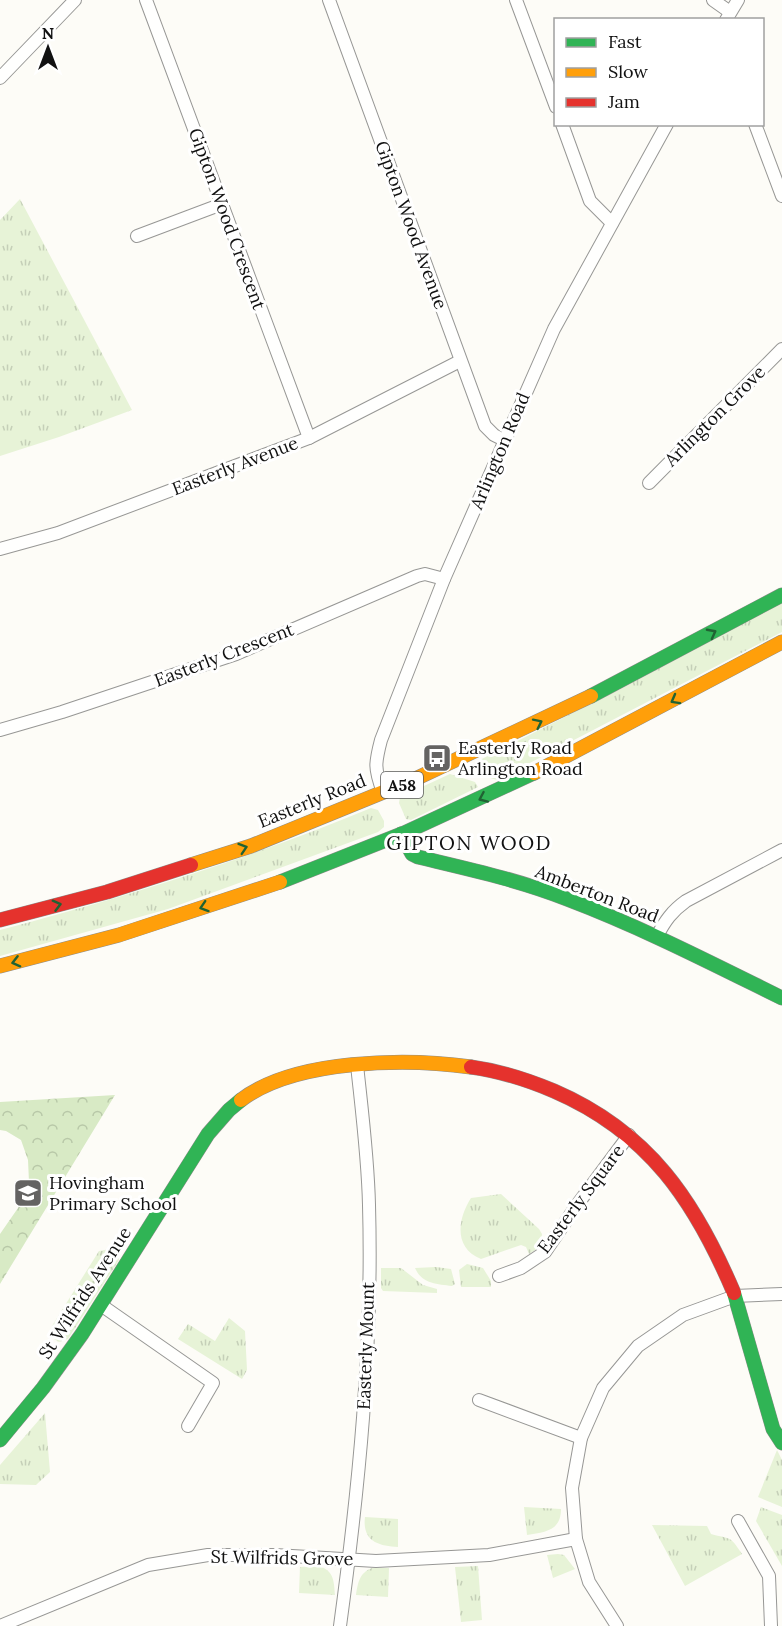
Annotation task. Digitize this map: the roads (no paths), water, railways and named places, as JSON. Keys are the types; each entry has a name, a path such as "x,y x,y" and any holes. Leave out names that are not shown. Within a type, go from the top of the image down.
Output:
{"main road":[{"name":"Easterly Road","path":"0,920 107,892 251,846 413,780 586,699 782,595"},
{"name":"A58","path":"0,966 117,936 270,885 401,834 495,792 604,738 782,642"},
{"name":"Amberton Road","path":"401,834 412,854 418,857 498,877 564,897 657,936 782,998"},
{"name":"St Wilfrids Avenue","path":"0,1440 22,1416 52,1376 101,1305 207,1136 230,1109 280,1079 316,1071 405,1060 454,1064 509,1074 555,1091 597,1113 629,1135 667,1175 695,1214 735,1296 773,1429 782,1443"}],"street":[{"path":"0,78 75,0"},
{"name":"Gipton Wood Crescent","path":"146,0 309,438"},
{"name":"Gipton Wood Avenue","path":"329,0 485,426 494,435 504,440"},
{"path":"516,0 554,104"},
{"path":"713,0 728,16 738,0"},
{"path":"563,126 590,201 612,223"},
{"name":"Arlington Road","path":"383,792 376,773 381,740 444,579 554,329 666,126"},
{"path":"755,126 782,196"},
{"path":"137,236 222,204"},
{"name":"Arlington Grove","path":"649,483 782,350"},
{"name":"Easterly Avenue","path":"0,549 57,533 309,438 460,362"},
{"name":"Easterly Crescent","path":"0,730 62,712 236,654 417,576 424,574 444,579"},
{"path":"657,936 664,921 686,901 782,850"},
{"name":"Easterly Mount","path":"340,1626 366,1395 369,1294 368,1165 357,1065"},
{"name":"Easterly Square","path":"499,1276 521,1268 545,1252 629,1135"},
{"path":"617,1626 589,1582 576,1539 572,1488 581,1438 603,1388 638,1346 684,1315 735,1296 782,1294"},
{"path":"101,1305 213,1383 188,1426"},
{"path":"480,1400 581,1438"},
{"path":"738,1521 769,1576 771,1626"},
{"name":"St Wilfrids Grove","path":"0,1626 148,1565 208,1555 376,1561 489,1555 576,1539"}],"place":[{"name":"Easterly Road Arlington Road","path":"437,758"},
{"name":"Hovingham Primary School","path":"28,1193"}],"district":[{"name":"GIPTON WOOD","path":"469,843"}]}
